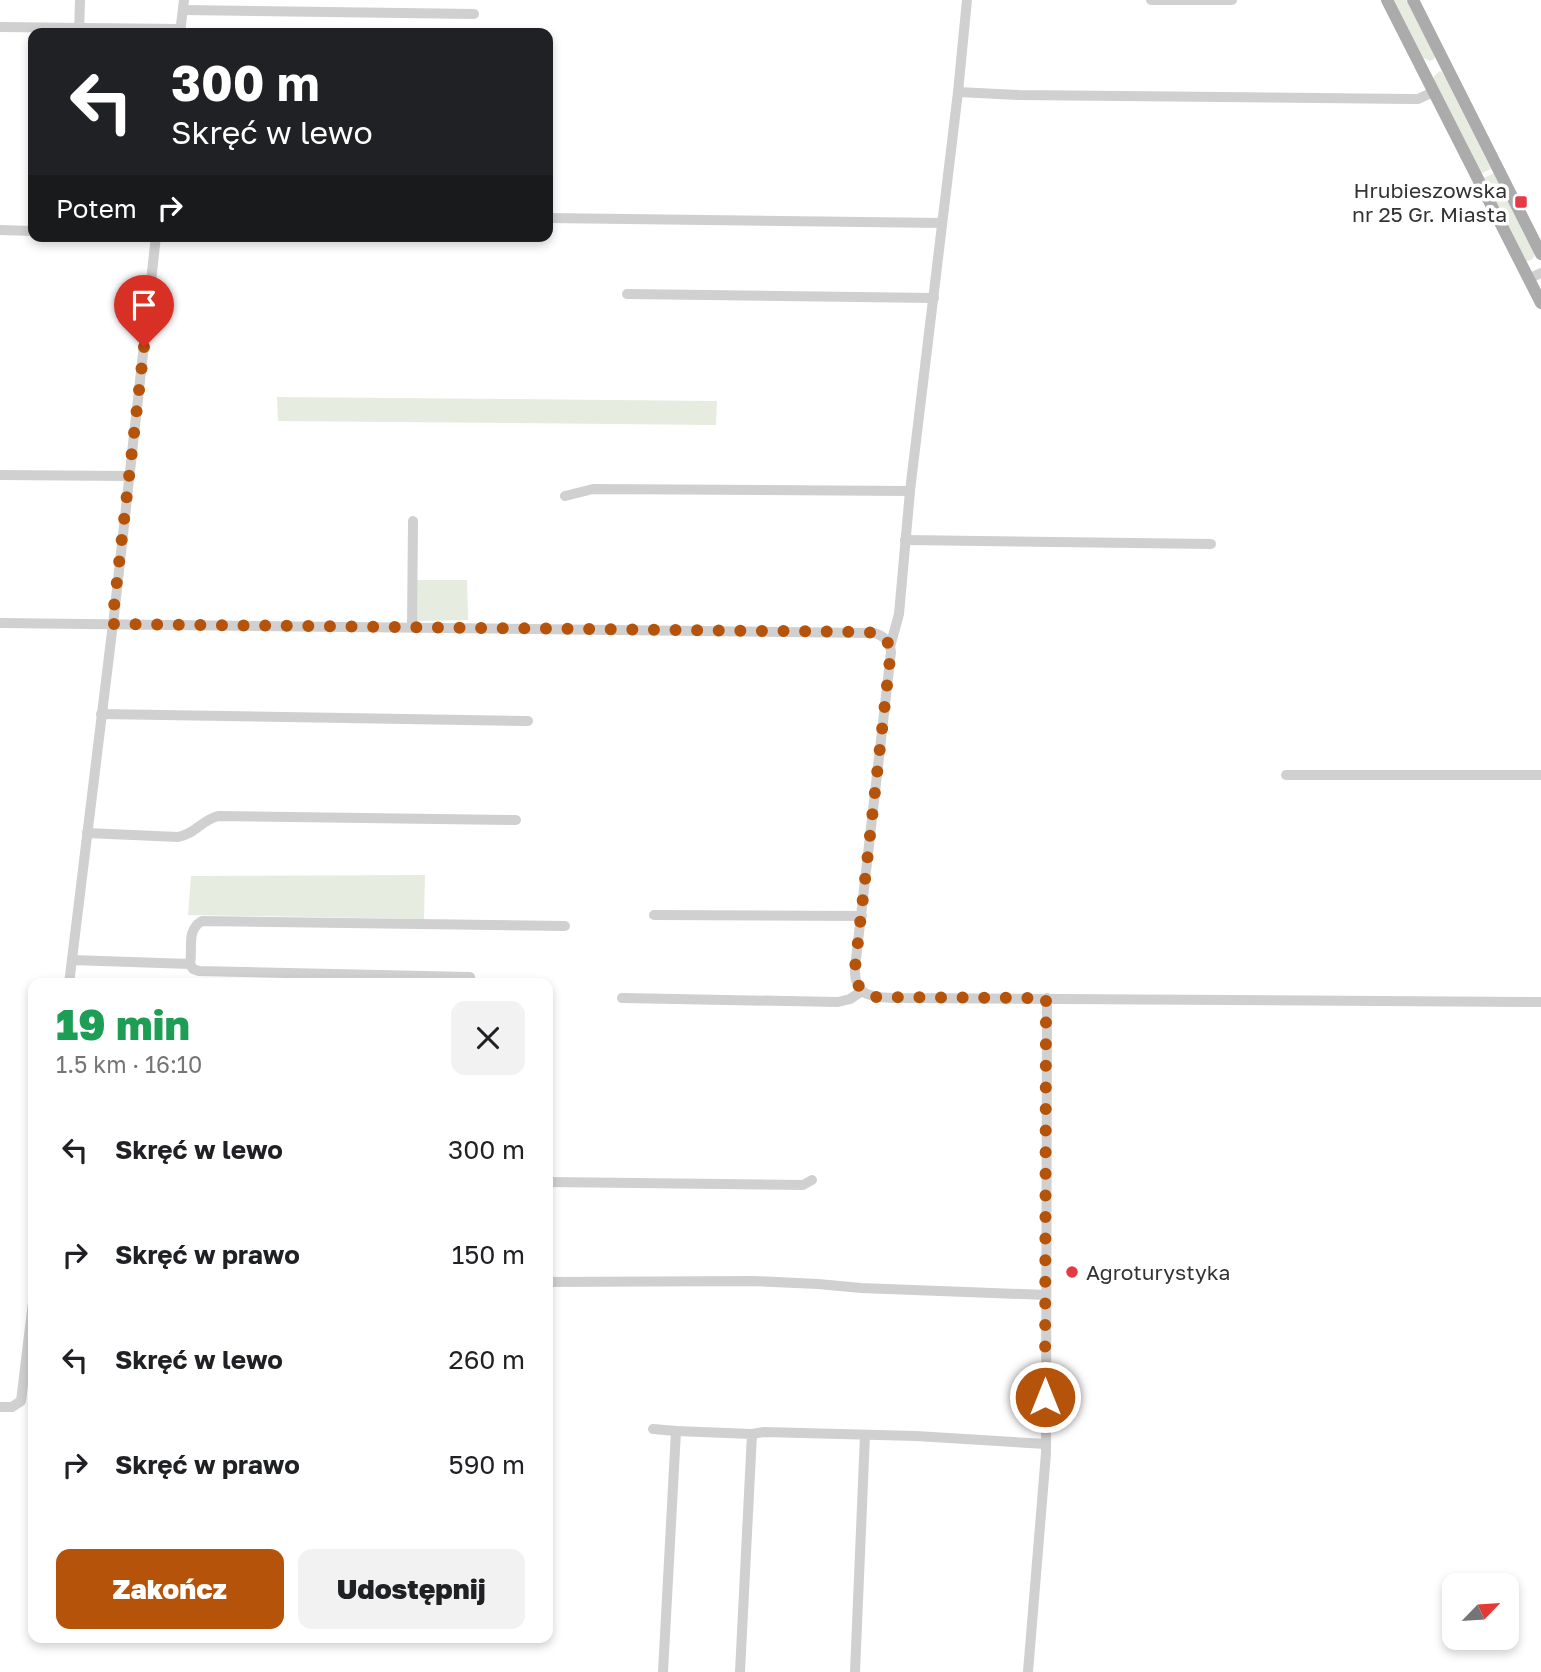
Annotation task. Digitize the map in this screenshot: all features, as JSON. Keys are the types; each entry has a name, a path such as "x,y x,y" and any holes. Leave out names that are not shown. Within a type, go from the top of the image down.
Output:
{"main road":[{"path":"1387,0 1541,303"},
{"path":"1413,0 1541,254"}],"street":[{"path":"79,28 80,0"},
{"path":"967,0 910,491 899,614 890,647 856,982 862,991 871,996 884,997 1541,1002"},
{"path":"1151,0 1232,0"},
{"path":"180,28 184,5 474,14"},
{"path":"0,27 28,28"},
{"path":"958,92 1411,99 1418,99 1433,92"},
{"path":"553,218 943,223"},
{"path":"0,230 28,231"},
{"path":"70,978 155,242"},
{"path":"1531,283 1541,273"},
{"path":"627,294 934,298"},
{"path":"0,475 129,476"},
{"path":"565,496 593,489 910,491"},
{"path":"411,627 413,521"},
{"path":"905,540 1211,544"},
{"path":"0,623 867,632 880,635 888,641 890,647"},
{"path":"101,715 528,721"},
{"path":"1286,775 1541,775"},
{"path":"87,833 178,837 192,833 205,821 218,816 516,820"},
{"path":"654,915 862,916"},
{"path":"470,977 199,971 193,969 190,964 192,931 202,921 565,926"},
{"path":"72,960 190,964"},
{"path":"622,998 838,1002 850,999 862,991"},
{"path":"1028,1672 1046,1444 1046,998"},
{"path":"553,1182 803,1185 812,1180"},
{"path":"553,1282 754,1281 1046,1295"},
{"path":"0,1408 12,1407 21,1401 28,1343"},
{"path":"653,1429 1046,1444"},
{"path":"663,1672 676,1431"},
{"path":"740,1672 752,1434"},
{"path":"855,1672 865,1435"}],"shaded area":[{"path":"1392,0 1406,0 1435,56 1434,59 1430,61 1421,57"},
{"path":"1440,71 1491,169 1480,174 1432,80"},
{"path":"1494,173 1534,253 1531,260 1526,261 1482,179"},
{"path":"277,397 717,401 716,425 278,421"},
{"path":"415,580 467,580 468,620 415,621"},
{"path":"425,875 424,919 188,915 191,876"}],"place":[{"name":"Hrubieszowska nr 25 Gr. Miasta","path":"1521,202"},
{"name":"Agroturystyka","path":"1072,1272"}],"route":[{"path":"144,347 112,624 867,632 880,635 888,641 890,659 855,968 856,982 866,994 876,997 1046,998 1045,1397"}]}
